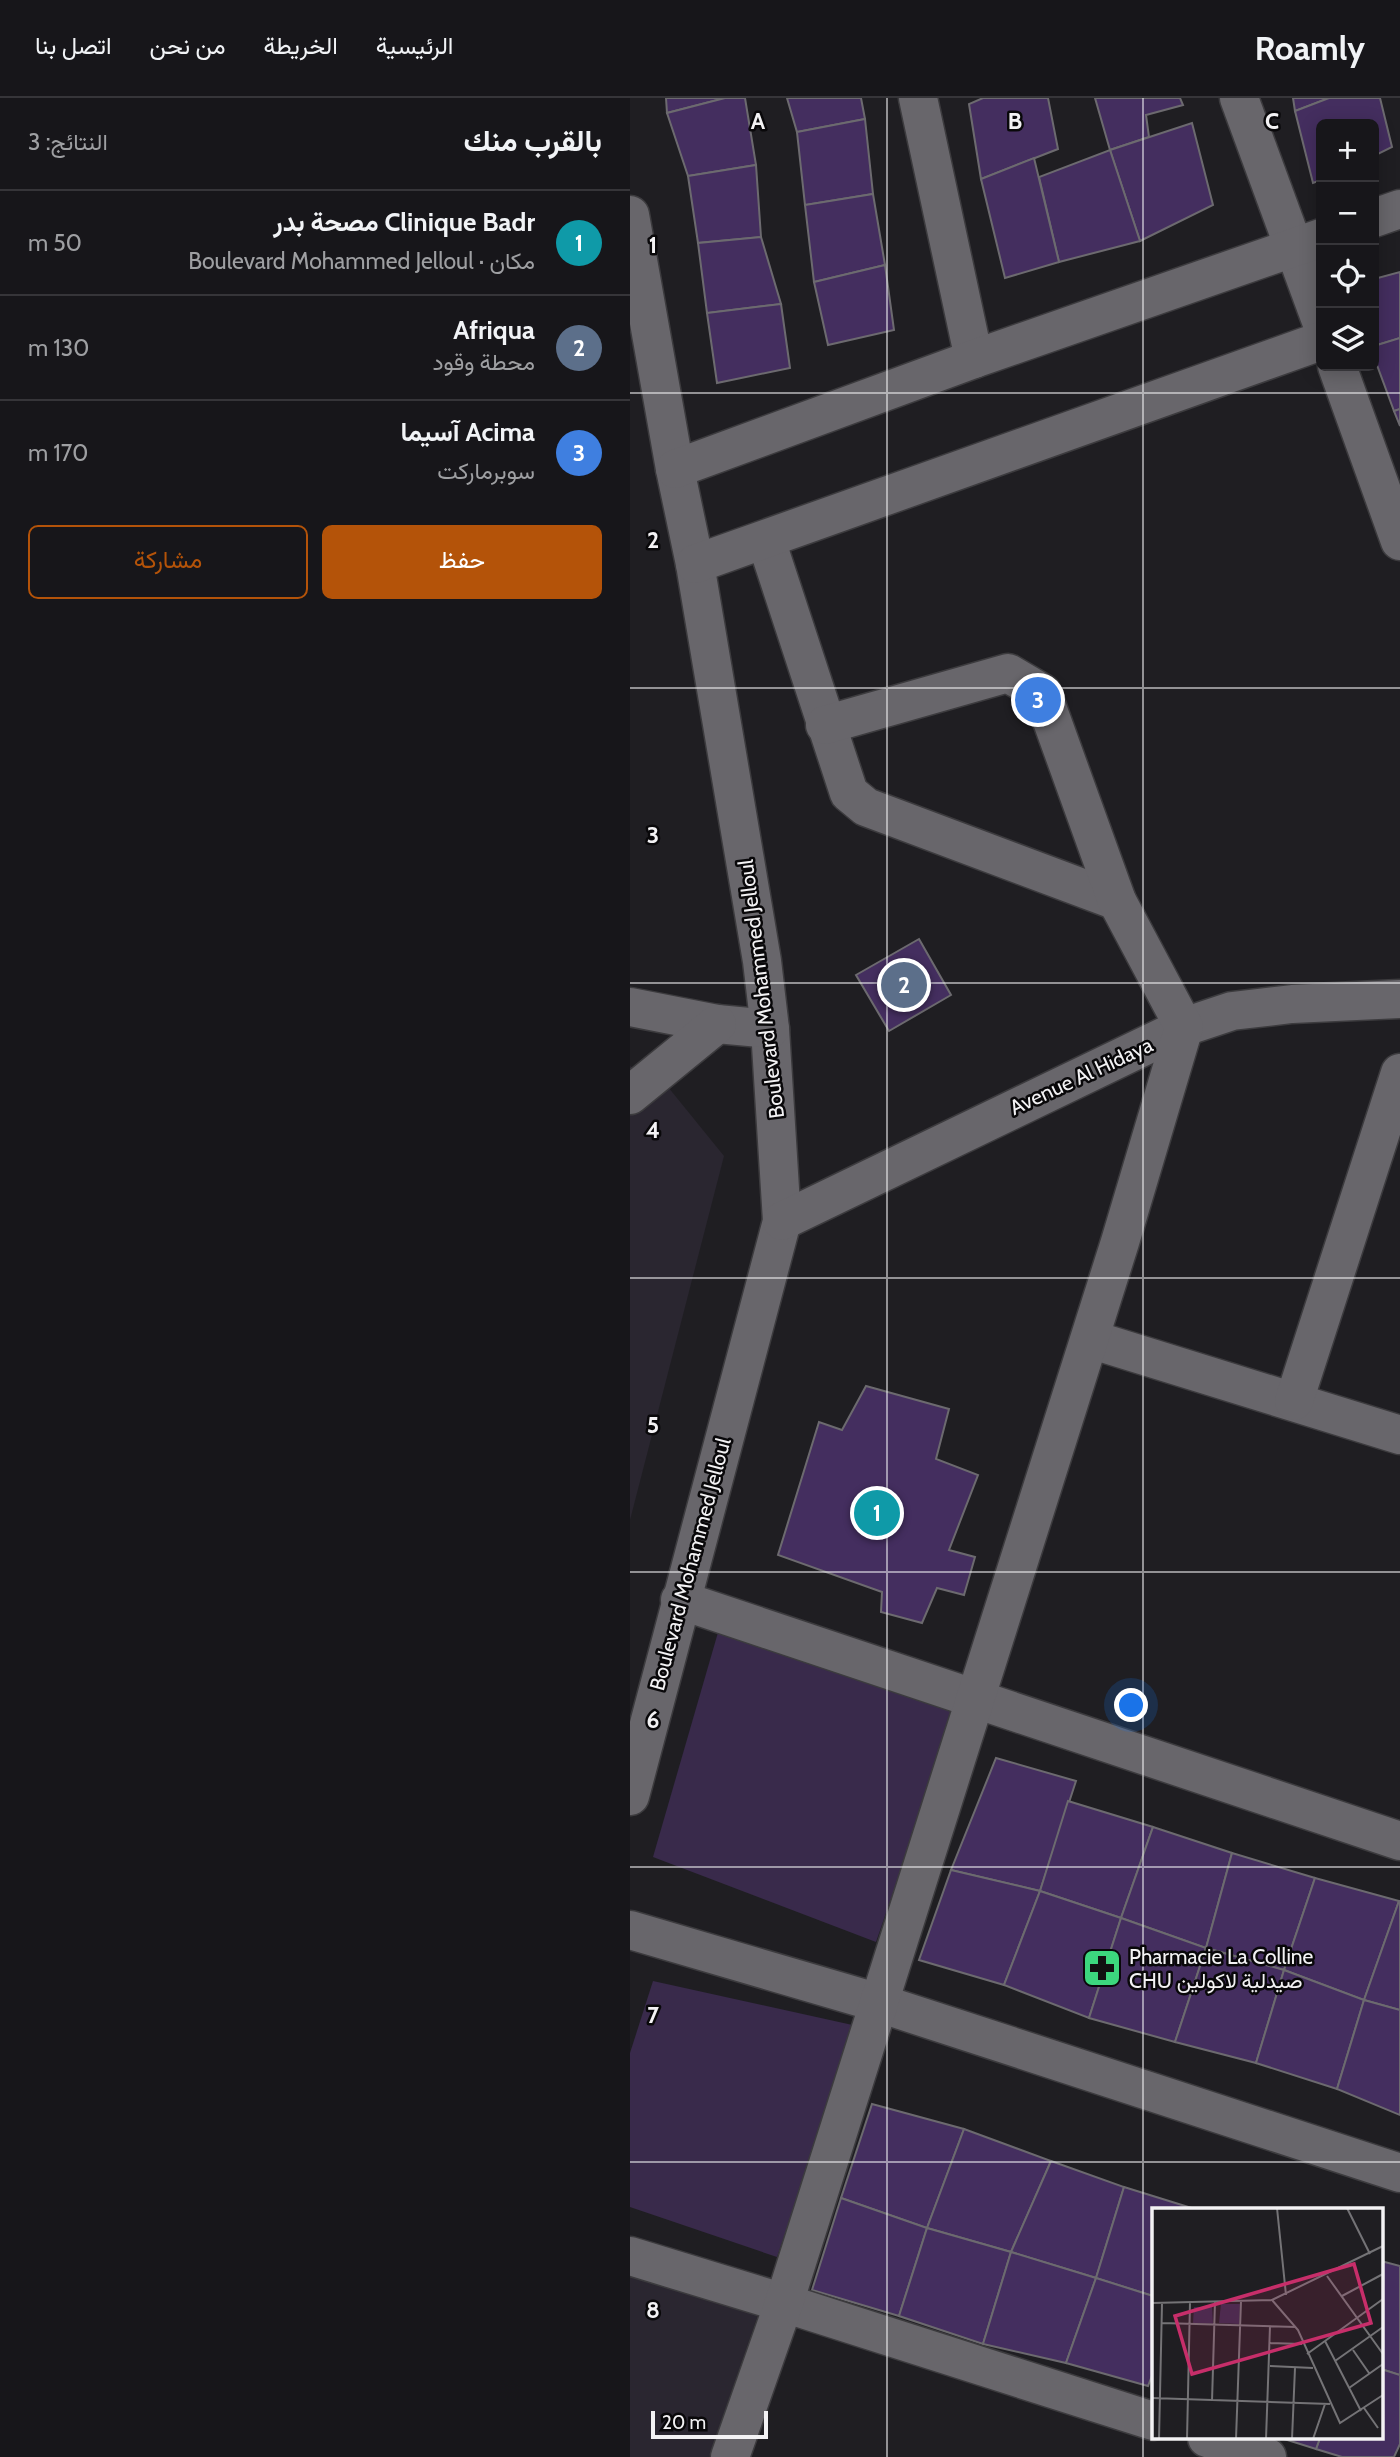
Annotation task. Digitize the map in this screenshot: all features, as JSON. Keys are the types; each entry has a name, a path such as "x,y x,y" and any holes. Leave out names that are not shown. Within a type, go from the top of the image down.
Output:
{"street":[{"path":"918,98 974,359"},
{"path":"1239,98 1308,243 1319,308"},
{"path":"1379,216 1400,209"},
{"name":"Boulevard Mohammed Jelloul","path":"630,215 675,469 695,564 745,855 770,1029 782,1221 630,1796"},
{"path":"675,469 974,359 1308,243"},
{"path":"695,564 1316,343"},
{"path":"1339,371 1400,541"},
{"path":"766,540 849,793 866,807 1118,901"},
{"path":"730,2457 784,2302 973,1700 1090,1339 1184,1027 1118,901 1042,693 1008,673 825,725"},
{"name":"Avenue Al Hidaya","path":"782,1221 1184,1027 1231,1011 1292,1004 1400,999"},
{"path":"630,1007 717,1024 770,1029"},
{"path":"630,1095 717,1024"},
{"path":"1294,1402 1400,1073"},
{"path":"1090,1339 1400,1435"},
{"path":"680,1600 1400,1841"},
{"path":"630,1930 879,2003 1400,2173"},
{"path":"630,2256 784,2302 1152,2421"},
{"path":"1213,2440 1267,2457"}],"shaded area":[{"path":"630,1066 668,1087 724,1156 630,1520"},
{"path":"719,1629 956,1711 876,1942 653,1857"},
{"path":"653,1981 857,2026 777,2257 630,2207 630,2053"},
{"path":"630,2272 760,2309 709,2457 630,2457"}],"building":[{"path":"666,98 725,98 667,113"},
{"path":"725,98 745,98 756,165 688,176 667,113"},
{"path":"787,98 861,98 865,119 797,132"},
{"path":"983,98 1048,98 1058,149 981,179 969,104"},
{"path":"1095,98 1180,98 1183,105 1146,115 1149,137 1110,150"},
{"path":"1293,98 1329,98 1295,111"},
{"path":"1329,98 1380,98 1392,147 1379,154 1379,119 1316,119 1316,182 1313,183 1295,111"},
{"path":"865,119 873,194 805,205 797,132"},
{"path":"1192,123 1213,205 1140,241 1110,150"},
{"path":"1110,150 1140,241 1059,262 1039,177"},
{"path":"1034,158 1059,262 1005,278 981,179"},
{"path":"756,165 761,237 698,243 688,176"},
{"path":"873,194 885,265 814,282 805,205"},
{"path":"761,237 781,304 707,313 698,243"},
{"path":"885,265 894,330 828,345 814,282"},
{"path":"1400,272 1400,338 1379,344 1379,308 1379,278"},
{"path":"781,304 790,368 717,383 707,313"},
{"path":"1400,338 1400,409 1394,411 1379,370 1379,344"},
{"path":"1400,409 1400,426 1394,411"},
{"path":"919,939 951,995 889,1031 856,975"},
{"path":"866,1386 949,1409 936,1459 978,1475 949,1550 975,1557 964,1595 937,1588 922,1623 881,1612 882,1592 778,1555 819,1422 842,1430"},
{"path":"996,1758 1076,1781 1040,1891 951,1870"},
{"path":"1068,1801 1153,1827 1121,1918 1040,1891"},
{"path":"1153,1827 1232,1853 1206,1948 1121,1918"},
{"path":"1232,1853 1315,1878 1284,1970 1206,1948"},
{"path":"951,1870 1040,1891 1004,1985 919,1960"},
{"path":"1315,1878 1399,1901 1364,2000 1284,1970"},
{"path":"1040,1891 1121,1918 1089,2018 1004,1985"},
{"path":"1400,1901 1400,2010 1364,2000"},
{"path":"1121,1918 1206,1948 1175,2042 1089,2018"},
{"path":"1206,1948 1284,1970 1256,2063 1175,2042"},
{"path":"1284,1970 1364,2000 1337,2089 1256,2063"},
{"path":"1364,2000 1400,2010 1400,2115 1337,2089"},
{"path":"872,2104 964,2129 927,2228 841,2198"},
{"path":"964,2129 1051,2161 1011,2252 927,2228"},
{"path":"1051,2161 1124,2187 1096,2278 1011,2252"},
{"path":"1124,2187 1192,2208 1152,2208 1152,2296 1096,2278"},
{"path":"841,2198 927,2228 899,2316 812,2290"},
{"path":"927,2228 1011,2252 983,2344 899,2316"},
{"path":"1011,2252 1096,2278 1066,2363 983,2344"},
{"path":"1382,2261 1400,2266 1400,2375 1382,2369"},
{"path":"1096,2278 1152,2296 1152,2376 1148,2386 1066,2363"},
{"path":"1382,2369 1400,2375 1400,2444 1394,2457 1342,2457 1316,2449 1319,2440 1382,2440"},
{"path":"1287,2440 1319,2440 1316,2449"}],"place":[{"name":"Acima آسيما","path":"1038,700"},
{"name":"Afriqua","path":"904,985"},
{"name":"Clinique Badr مصحة بدر","path":"877,1513"},
{"name":"Pharmacie La Colline CHU صيدلية لاكولين","path":"1102,1968"}]}
